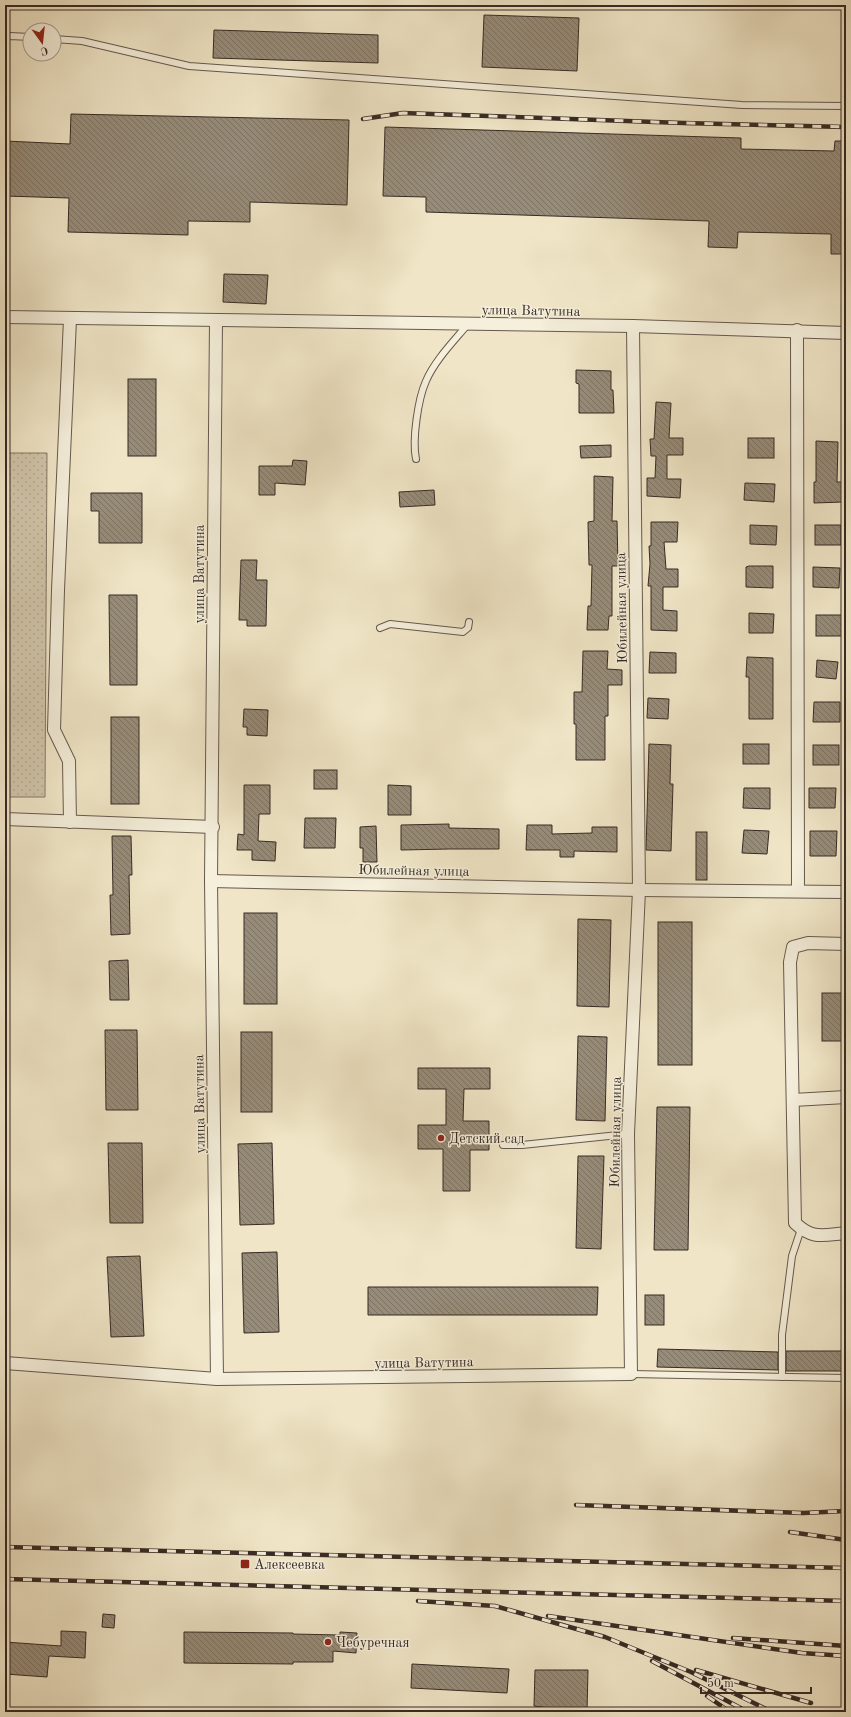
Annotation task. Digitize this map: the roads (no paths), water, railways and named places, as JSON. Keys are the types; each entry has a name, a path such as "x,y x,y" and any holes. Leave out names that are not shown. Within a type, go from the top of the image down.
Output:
{"street":[{"name":"улица Ватутина","path":"5,317 633,326 797,330 846,333"},
{"path":"70,318 58,590 54,730 69,761 70,822"},
{"name":"улица Ватутина","path":"216,321 212,880 217,1379"},
{"name":"Юбилейная улица","path":"631,1374 628,1134 639,890 633,326"},
{"path":"797,330 798,891"},
{"path":"5,818 212,828"},
{"name":"Юбилейная улица","path":"212,880 639,890 846,892"},
{"path":"846,944 808,943 793,947 790,962 795,1223 801,1229 814,1236 846,1233"},
{"path":"793,1100 846,1097"},
{"name":"улица Ватутина","path":"5,1363 217,1379 631,1374"}],"lane":[{"path":"5,38 10,36 22,37"},
{"path":"62,40 82,41 189,66 742,105 846,106"},
{"path":"416,459 414,448 417,415 426,381 445,351 468,324"},
{"path":"380,628 390,624 463,632 468,628 469,622"},
{"path":"503,1145 522,1145 628,1134"},
{"path":"782,1377 782,1335 792,1256 801,1229"},
{"path":"631,1374 846,1378"}],"railway":[{"path":"363,119 403,113 846,127"},
{"path":"576,1505 803,1513 846,1511"},
{"path":"790,1532 846,1540"},
{"path":"5,1547 846,1568"},
{"path":"5,1579 846,1601"},
{"path":"418,1601 495,1606 605,1637 691,1672 772,1712"},
{"path":"548,1616 802,1653 846,1656"},
{"path":"733,1638 846,1646"},
{"path":"652,1661 748,1712"},
{"path":"696,1670 811,1703"},
{"path":"707,1696 730,1712"}],"place":[{"name":"Детский сад","path":"441,1138"},
{"name":"Алексеевка","path":"245,1564"},
{"name":"Чебуречная","path":"328,1642"}]}
